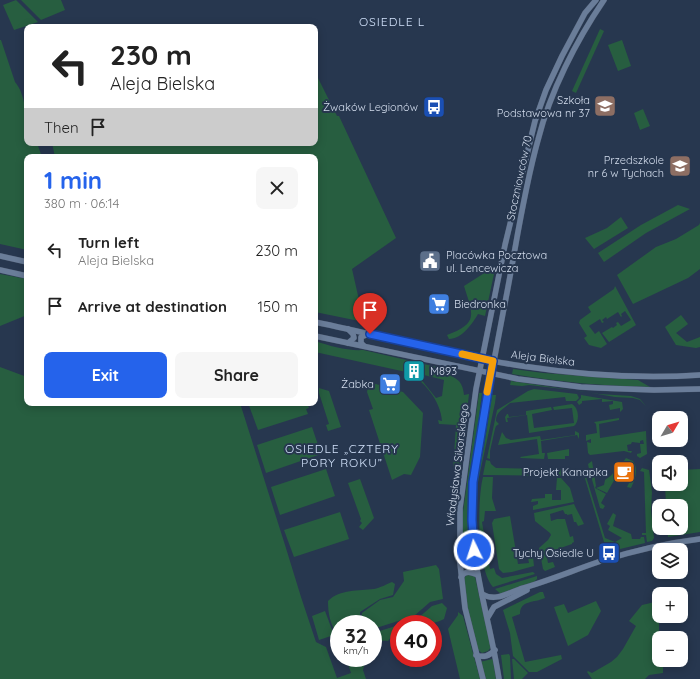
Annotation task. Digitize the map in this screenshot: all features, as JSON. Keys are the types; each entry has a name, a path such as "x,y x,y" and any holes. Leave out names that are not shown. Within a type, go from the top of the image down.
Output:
{"street":[{"name":"Stoczniowców 70","path":"480,371 505,245 535,121 546,90 562,56 585,13 596,0"},
{"name":"Stoczniowców 70","path":"491,374 526,192 538,138 566,66 583,32 604,0"},
{"path":"0,256 24,261"},
{"path":"0,270 24,275"},
{"name":"Aleja Bielska","path":"318,323 521,366 594,374 667,377 700,375"},
{"path":"348,328 353,334 354,338 348,343"},
{"path":"365,346 361,343 361,337 370,334"},
{"name":"Aleja Bielska","path":"318,337 518,379 582,387 654,390 700,389"},
{"name":"Władysława Sikorskiego","path":"480,371 460,508 459,538 461,578 465,608 483,679"},
{"name":"Władysława Sikorskiego","path":"491,374 473,482 472,538 478,575 495,650 499,679"},
{"path":"482,594 494,598 532,587 600,562 627,554 673,543 700,539"},
{"path":"461,578 463,574 468,572 478,575"},
{"path":"487,618 490,612 497,606 532,587"},
{"path":"476,654 483,657 490,655 495,650"}],"green space":[{"path":"16,0 38,22 24,24 24,27 14,30 3,5"},
{"path":"21,0 61,0 65,10 41,20"},
{"path":"600,29 604,31 576,93 572,91"},
{"path":"1,40 15,82 22,95 24,103 24,146 38,146 41,154 24,154 24,249 0,244"},
{"path":"622,40 631,66 618,71 608,45"},
{"path":"318,78 337,116 339,116 396,238 352,269 364,322 318,313 318,154 54,154 53,146 318,146"},
{"path":"643,109 650,126 640,130 634,113"},
{"path":"678,205 690,209 646,233 604,262 598,253 641,225"},
{"path":"621,217 628,228 594,249 585,238 607,228"},
{"path":"700,223 700,269 688,278 633,304 617,275 656,247 676,239"},
{"path":"486,272 494,274 485,316 478,314 470,326 462,334 449,339 447,335 464,326 469,322 471,317 470,304 464,286"},
{"path":"0,274 24,278 24,316 0,326"},
{"path":"615,286 636,325 609,342 602,333 612,327 613,328 618,322 621,326 631,320 625,311 621,314 621,317 618,312 607,319 606,317 602,320 604,322 602,323 600,319 589,326 595,334 599,331 607,344 601,348 589,345 584,338 587,336 579,323 580,320 591,312 588,307 614,289"},
{"path":"681,315 688,324 676,333 687,342 700,337 700,347 696,348 676,345 665,327"},
{"path":"318,342 339,348 363,350 454,371 453,377 461,384 464,395 469,394 454,528 458,470 453,469 456,425 439,424 438,420 442,421 441,413 435,399 425,385 406,372 318,353","holes":["424,375 444,380 442,396 436,398 420,378"]},
{"path":"0,367 24,376 24,406 241,406 316,642 326,647 330,658 330,667 333,667 337,678 351,673 349,667 364,667 363,670 366,679 0,679"},
{"path":"513,369 543,373 638,380 650,387 598,385 546,379 512,374"},
{"path":"511,381 574,390 529,385 510,385"},
{"path":"369,382 403,392 423,413 420,457 411,475 404,474 392,480 369,410 373,409 367,392"},
{"path":"319,388 329,391 341,427 328,431 326,425 329,424 319,393"},
{"path":"534,389 577,394 579,398 576,401 566,401 565,397 510,403 497,415 496,421 499,424 495,429 490,451 490,459 487,458 497,410 528,391"},
{"path":"588,392 631,396 640,399 646,406 640,400 633,398 615,397"},
{"path":"479,393 482,393 470,490 469,525 472,560 463,561 463,512"},
{"path":"492,395 496,395 495,403 476,497 476,527 480,559 478,559 475,524 476,487"},
{"path":"581,395 622,402 623,409 620,412 620,408 610,410 609,405 613,404 613,401 602,402 602,399 582,401 579,405 577,402 581,398"},
{"path":"572,404 576,408 578,415 574,426 529,433 527,415 507,418 508,422 506,422 505,417 507,414 509,417 526,415 526,411 551,407 552,410 532,414 534,428 574,423 572,408 554,410 553,407"},
{"path":"249,406 308,406 309,408 306,409 308,414 258,430"},
{"path":"619,418 619,420 599,424 600,438 646,431 647,454 640,458 637,456 637,454 641,453 640,444 644,444 643,440 640,441 640,443 632,442 631,444 627,445 628,451 632,451 631,453 624,451 590,455 588,453 587,442 591,443 591,439 586,441 586,435 597,433 596,424 594,422"},
{"path":"312,427 321,454 266,473 257,445"},
{"path":"575,431 579,433 579,439 577,435 541,441 542,453 545,453 544,459 520,457 539,454 537,439 498,445 502,432 506,438 511,440 540,436 541,440 575,435"},
{"path":"569,449 569,456 565,456 565,459 548,459 547,453"},
{"path":"626,458 633,461 636,467 635,478 631,488 627,487 635,471 623,464 607,493 596,488 604,485 605,480 614,471 615,463 623,462"},
{"path":"486,460 490,461 496,468 584,470 605,538 615,542 622,538 608,530 610,526 607,524 613,513 616,515 613,526 631,534 632,539 640,539 641,537 644,537 645,543 620,549 615,548 600,553 601,549 606,549 605,545 601,547 601,544 604,542 583,472 568,476 483,475"},
{"path":"592,461 596,486 595,488 606,494 601,503 605,506 603,509 600,508 589,469 588,464"},
{"path":"642,468 649,470 652,492 652,535 654,535 654,538 652,541 647,542 646,535 642,535 642,533 646,533 644,472 640,471"},
{"path":"326,469 335,496 280,515 271,487"},
{"path":"700,469 700,532 688,534 688,499 666,499 665,491 688,491 688,470"},
{"path":"483,477 493,477 492,498 496,511 485,511 484,521 482,522 490,569 494,568 496,574 502,578 533,572 535,574 493,587 484,566 481,551 479,517"},
{"path":"557,478 561,478 570,488 574,502 533,510 533,506 538,504 538,501 531,502 532,499 545,498 545,494 552,494 552,500 561,500 561,490 556,490"},
{"path":"360,479 374,518 363,530 359,527 362,523 360,521 361,519 348,483"},
{"path":"574,504 584,524 578,526 576,522 574,522 572,514 567,515 563,510 550,514 551,521 565,519 570,537 573,536 574,542 546,553 548,563 553,562 555,567 545,571 543,569 539,548 551,535 535,521 534,513"},
{"path":"340,512 349,539 294,557 284,530"},
{"path":"510,516 518,564 529,563 528,558 533,557 534,566 503,573 499,569 492,523 494,519"},
{"path":"668,535 681,535 668,537"},
{"path":"436,565 439,569 443,599 430,602 415,615 390,615 390,624 382,626 382,615 362,615 362,613 380,600 393,597 404,581 403,572"},
{"path":"471,574 475,577 491,647 488,651 482,653 477,649 467,608 464,578"},
{"path":"537,576 537,579 534,582 501,594 495,589"},
{"path":"392,582 395,584 393,595 380,599 360,612 360,615 330,615 330,619 328,601 333,597 344,592 381,587"},
{"path":"540,592 543,592 545,598 525,604 522,606 520,614 512,617 525,662 561,655 562,659 537,672 529,672 513,656 510,633 503,610"},
{"path":"596,601 601,611 588,635 568,646 554,607 564,604 568,613"},
{"path":"442,603 447,608 444,619 442,620 442,615 422,615 432,606"},
{"path":"652,603 652,623 659,623 659,631 652,631 652,667 663,667 663,673 649,675 645,679 592,679 587,672 588,671 592,673 611,662 623,649 636,626 629,621 642,605"},
{"path":"325,611 330,624 330,636 319,640 312,616"},
{"path":"458,612 463,616 480,679 460,679 448,629 458,615"},
{"path":"390,628 390,638 388,641 382,641 382,630"},
{"path":"509,654 511,679 504,679 501,655"},
{"path":"492,659 496,679 486,679 480,662"},
{"path":"512,659 514,659 528,673 522,679 514,679"}],"slow traffic":[{"path":"462,354 493,361 487,392"}],"place":[{"name":"Szkoła Podstawowa nr 37","path":"605,106"},
{"name":"Żwaków Legionów","path":"434,107"},
{"name":"Przedszkole nr 6 w Tychach","path":"680,166"},
{"name":"Placówka Pocztowa ul. Lencewicza","path":"430,261"},
{"name":"Biedronka","path":"439,304"},
{"name":"M893","path":"414,371"},
{"name":"Żabka","path":"390,384"},
{"name":"Projekt Kanapka","path":"624,472"},
{"name":"Tychy Osiedle U","path":"609,553"}],"district":[{"name":"OSIEDLE L","path":"392,22"},
{"name":"OSIEDLE „CZTERY PORY ROKU”","path":"342,456"}],"route":[{"path":"370,334 493,361 473,482 472,538 474,550"}]}
